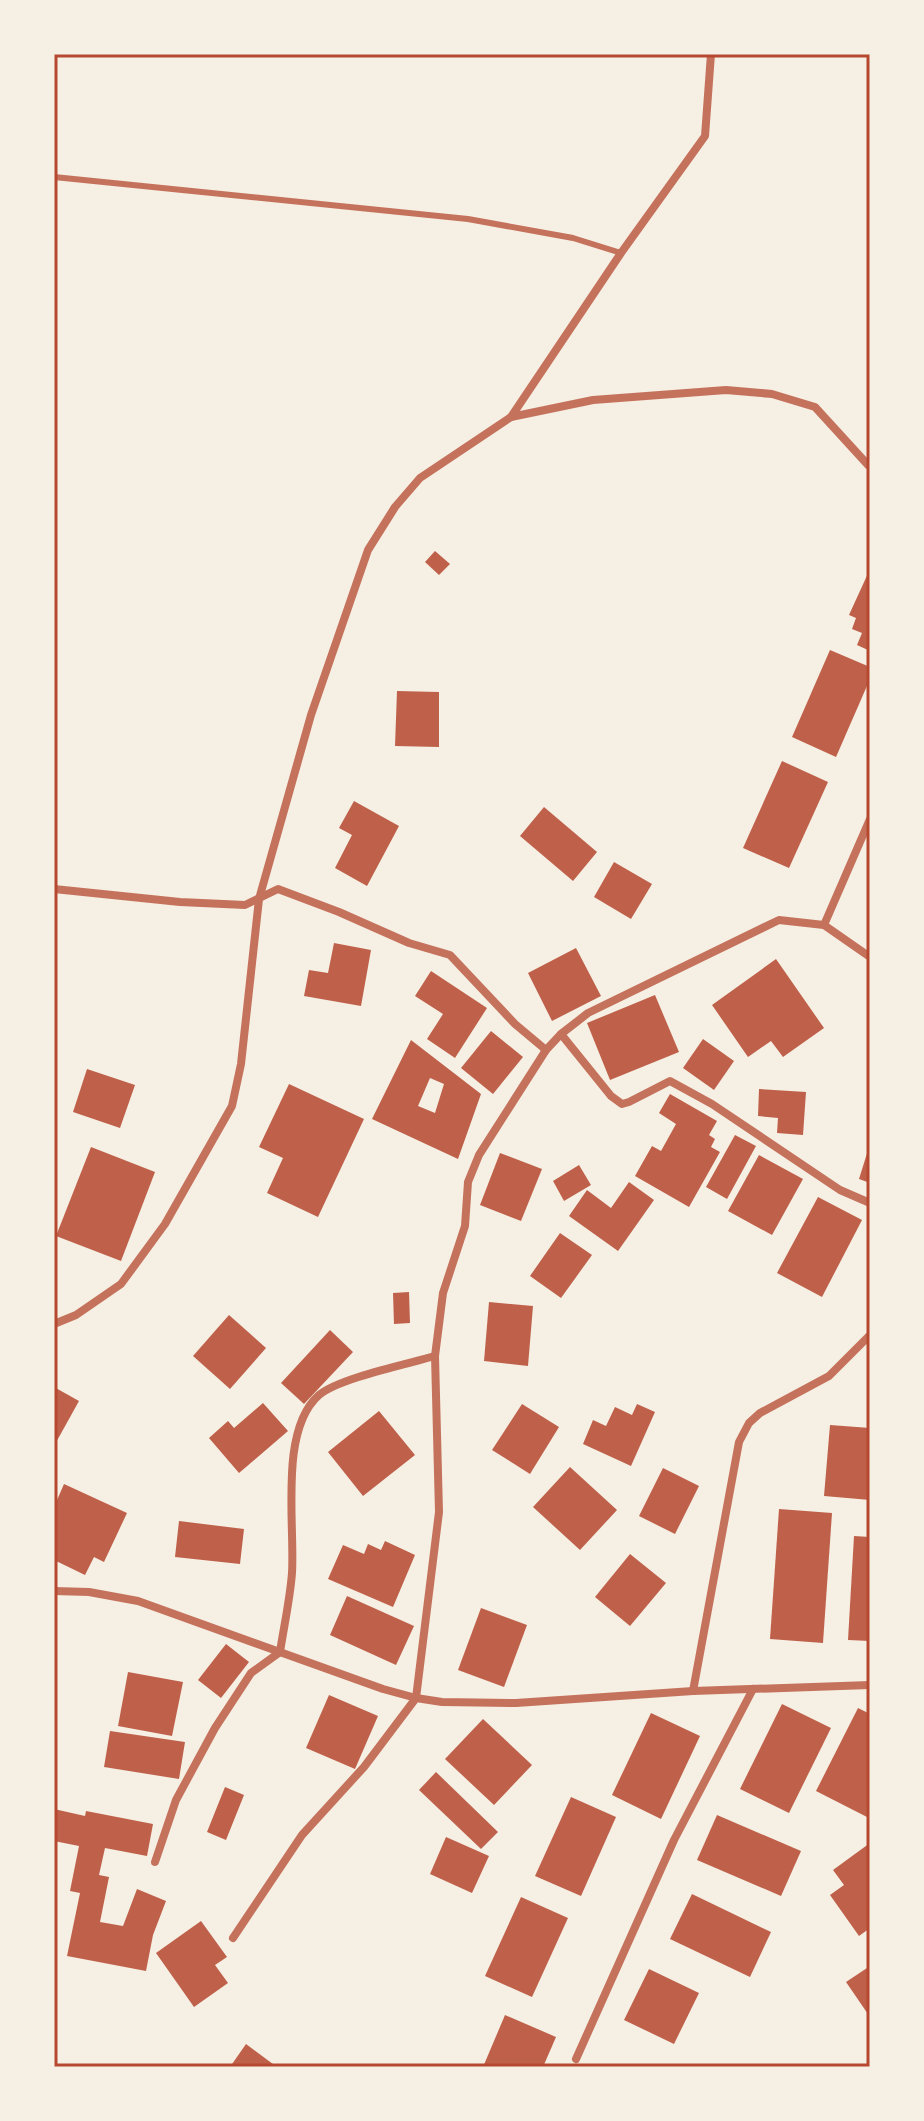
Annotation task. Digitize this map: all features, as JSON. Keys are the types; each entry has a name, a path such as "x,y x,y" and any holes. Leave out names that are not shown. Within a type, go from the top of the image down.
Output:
{"street":[{"path":"511,417 621,253 705,136 711,54"},
{"path":"54,1324 76,1315 121,1284 165,1224 232,1106 241,1064 259,899 311,715 368,550 395,507 420,478 511,417 593,400 726,390 772,394 815,407 869,466"},
{"path":"824,925 870,819"},
{"path":"54,889 180,902 245,905 278,889 409,943 450,955 515,1024 546,1050"},
{"path":"233,1938 302,1835 364,1767 416,1698 439,1512 435,1356 443,1293 465,1226 468,1182 479,1155 546,1050 588,1013 779,920 824,925 870,957"},
{"path":"561,1034 611,1096 622,1104 670,1081 725,1113 840,1190 870,1203"},
{"path":"693,1691 739,1442 749,1423 760,1413 829,1376 870,1335"},
{"path":"155,1862 176,1800 215,1728 251,1673 280,1652 292,1573 293,1452 299,1422 319,1396 341,1383 435,1356"},
{"path":"54,1591 89,1592 138,1601 383,1689 442,1702 516,1703 693,1691 870,1685"},
{"path":"576,2059 674,1840 753,1689"}],"lane":[{"path":"54,177 468,219 573,238 621,253"}],"building":[{"path":"435,551 450,564 439,575 425,562"},
{"path":"870,569 870,651 857,645 862,633 852,629 856,618 849,615"},
{"path":"830,650 870,667 870,679 836,757 792,737"},
{"path":"397,691 439,692 439,747 395,746"},
{"path":"782,761 828,782 789,868 743,848"},
{"path":"354,801 399,826 367,886 335,868 352,835 339,828"},
{"path":"544,807 597,852 573,881 520,836"},
{"path":"614,862 652,884 631,919 594,897"},
{"path":"334,943 371,950 361,1006 304,996 309,970 328,973"},
{"path":"576,948 601,996 552,1021 528,973"},
{"path":"776,959 824,1028 783,1057 771,1041 748,1057 712,1005"},
{"path":"431,971 487,1008 455,1058 427,1039 443,1014 415,996"},
{"path":"655,995 679,1052 610,1080 587,1023"},
{"path":"491,1031 523,1057 493,1094 461,1068"},
{"path":"703,1039 734,1061 714,1090 683,1068"},
{"path":"411,1040 481,1094 458,1159 372,1119","holes":["430,1078 444,1084 435,1113 418,1106"]},
{"path":"87,1069 135,1085 120,1128 73,1112"},
{"path":"289,1084 364,1119 318,1217 267,1193 283,1158 259,1147"},
{"path":"759,1089 806,1092 803,1135 777,1133 778,1118 758,1116"},
{"path":"670,1094 717,1121 709,1135 715,1139 711,1147 720,1152 689,1207 635,1176 652,1146 661,1151 676,1124 659,1113"},
{"path":"735,1135 756,1146 727,1199 706,1187"},
{"path":"91,1147 155,1172 121,1261 56,1236"},
{"path":"870,1147 870,1183 859,1179"},
{"path":"500,1153 542,1169 521,1221 480,1205"},
{"path":"759,1155 803,1179 772,1235 728,1211"},
{"path":"579,1165 591,1185 564,1201 553,1181"},
{"path":"629,1182 654,1200 618,1251 569,1216 587,1190 611,1208"},
{"path":"818,1197 862,1220 822,1297 777,1273"},
{"path":"560,1233 592,1255 561,1298 530,1276"},
{"path":"409,1292 410,1323 394,1324 393,1293"},
{"path":"489,1302 533,1306 528,1366 484,1361"},
{"path":"229,1315 266,1348 230,1389 193,1356"},
{"path":"330,1330 353,1352 304,1404 281,1383"},
{"path":"54,1387 79,1401 54,1446"},
{"path":"263,1403 288,1431 239,1473 209,1438 228,1421 234,1428"},
{"path":"522,1404 559,1427 530,1474 492,1450"},
{"path":"637,1404 655,1412 631,1466 583,1444 593,1420 606,1426 615,1407 632,1415"},
{"path":"379,1411 415,1455 363,1496 328,1452"},
{"path":"830,1425 870,1428 870,1500 824,1496"},
{"path":"570,1467 617,1510 580,1550 533,1507"},
{"path":"663,1468 699,1486 675,1534 639,1516"},
{"path":"64,1484 127,1513 104,1562 94,1557 85,1575 54,1560 54,1507"},
{"path":"779,1509 832,1513 823,1643 770,1639"},
{"path":"179,1521 244,1529 240,1564 175,1557"},
{"path":"854,1536 870,1537 870,1641 848,1640"},
{"path":"385,1541 415,1555 393,1607 328,1579 343,1545 364,1554 368,1544 381,1550"},
{"path":"630,1554 666,1583 630,1626 595,1597"},
{"path":"347,1596 414,1626 396,1665 330,1635"},
{"path":"481,1608 527,1625 504,1687 458,1670"},
{"path":"226,1644 249,1662 221,1698 198,1680"},
{"path":"128,1672 183,1682 172,1736 118,1726"},
{"path":"329,1695 378,1716 355,1769 306,1748"},
{"path":"782,1704 831,1728 789,1813 740,1789"},
{"path":"858,1708 870,1714 870,1810 867,1817 816,1791"},
{"path":"651,1713 700,1736 661,1819 612,1795"},
{"path":"483,1719 532,1765 494,1805 445,1759"},
{"path":"110,1731 185,1742 179,1779 104,1767"},
{"path":"436,1772 498,1832 481,1849 419,1790"},
{"path":"225,1787 244,1795 226,1840 207,1832"},
{"path":"571,1797 616,1817 581,1896 535,1876"},
{"path":"54,1809 85,1816 86,1811 153,1824 147,1856 105,1848 99,1875 109,1877 100,1922 123,1926 137,1889 166,1901 153,1935 146,1971 67,1956 80,1893 70,1891 79,1846 54,1841"},
{"path":"717,1815 801,1851 781,1896 697,1860"},
{"path":"446,1837 489,1856 472,1893 430,1874"},
{"path":"870,1843 870,1928 859,1936 830,1895 844,1885 833,1870"},
{"path":"692,1894 771,1932 750,1977 670,1939"},
{"path":"521,1897 568,1918 532,1997 485,1976"},
{"path":"201,1921 227,1957 215,1965 228,1983 194,2007 156,1953"},
{"path":"870,1966 870,2017 846,1982"},
{"path":"649,1969 699,1993 674,2044 624,2020"},
{"path":"505,2015 556,2037 543,2067 483,2067"},
{"path":"246,2044 277,2067 230,2067"}]}
